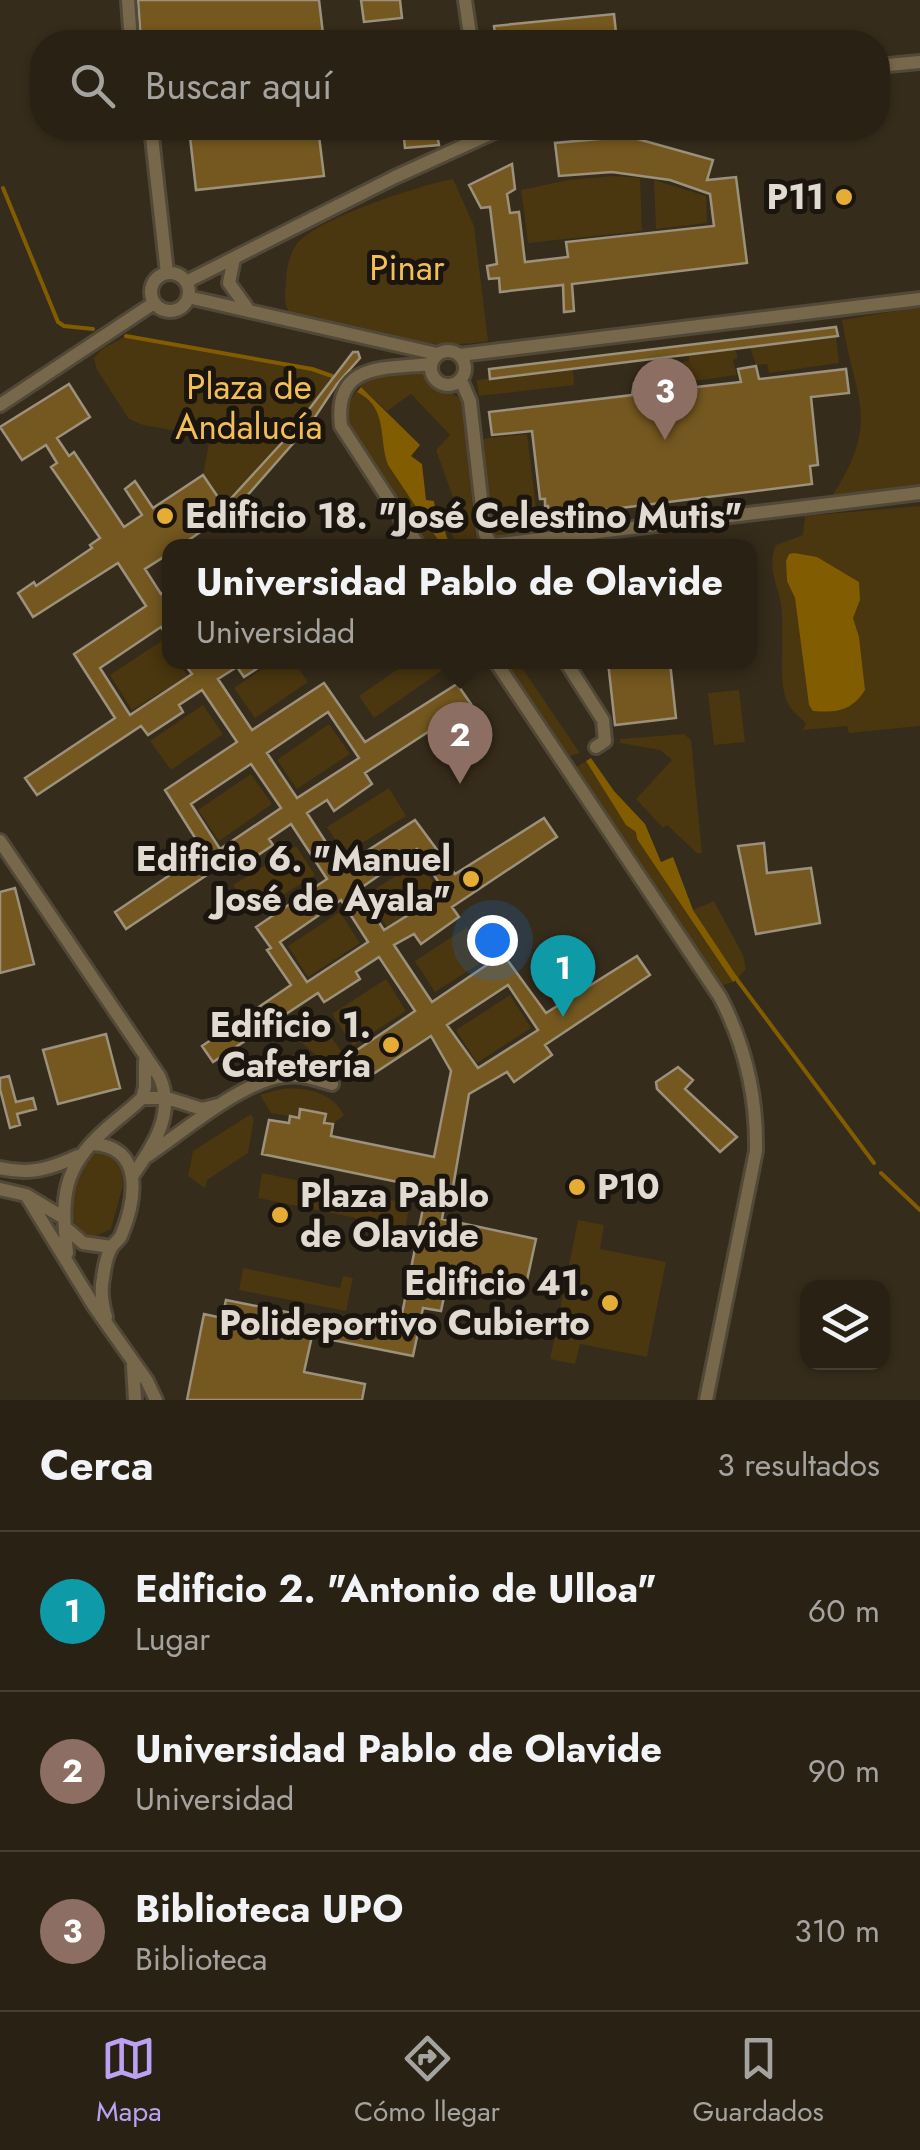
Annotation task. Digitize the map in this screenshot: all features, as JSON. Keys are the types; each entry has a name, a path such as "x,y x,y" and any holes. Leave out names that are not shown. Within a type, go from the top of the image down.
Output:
{"street":[{"path":"128,0 131,30"},
{"path":"465,0 469,30"},
{"path":"890,65 920,62"},
{"path":"152,140 167,272"},
{"path":"186,282 467,140"},
{"path":"234,258 228,283 249,310"},
{"path":"167,272 179,274 186,282 188,297 182,306 171,311 154,303 152,284 167,272"},
{"path":"188,297 434,359"},
{"path":"414,539 341,426 338,410 342,391 352,380 373,370 434,359 447,350 460,355 920,299"},
{"path":"0,404 154,303"},
{"path":"434,359 432,375 439,383 450,385 460,380 466,369 460,355"},
{"path":"460,380 470,401 488,539"},
{"path":"549,539 920,493"},
{"path":"501,669 572,764 720,998 743,1048 756,1123 756,1151 706,1400"},
{"path":"570,669 603,720 604,741 596,747"},
{"path":"0,840 159,1076 167,1098 161,1128 134,1176 123,1231 111,1247 102,1280 101,1300 108,1326"},
{"path":"0,1168 22,1173 50,1169 78,1156 142,1098 144,1058"},
{"path":"145,1158 256,1084 286,1076 332,1084"},
{"path":"142,1098 167,1098 202,1109 229,1100"},
{"path":"91,1144 116,1148 125,1156 134,1176"},
{"path":"71,1266 64,1222 65,1189 78,1156"},
{"path":"0,1189 26,1195 64,1222 82,1244 111,1247"},
{"path":"26,1195 156,1400"},
{"path":"133,1364 134,1400"}],"green space":[{"path":"613,176 640,178 642,231 528,243 521,190"},
{"name":"Pinar","path":"453,179 474,226 488,341 413,342 289,312 285,297 288,263 296,245 307,235 369,204"},
{"path":"654,180 706,196 707,223 656,229"},
{"path":"920,307 920,488 831,498 847,471 860,429 861,410 842,320"},
{"name":"Plaza de Andalucía","path":"126,336 312,369 334,378 290,434 224,506 203,475 210,437 129,419 97,370 94,358"},
{"path":"836,337 839,363 769,373 767,364 756,365 750,347"},
{"path":"735,349 737,375 687,382 681,371 684,361 689,362 689,355"},
{"path":"573,369 574,385 479,396 477,380"},
{"path":"422,370 436,387 463,402 478,539 454,539 447,520 459,514 436,450 450,435 411,394 387,411 360,386 371,379 370,375"},
{"path":"356,391 374,406 388,465 437,539 423,539 351,430 345,410"},
{"path":"527,434 536,507 544,507 546,518 612,511 614,523 496,537 481,439"},
{"path":"920,506 920,726 849,733 847,726 803,730 806,723 790,706 784,690 782,616 772,569 776,545 803,535 805,516"},
{"path":"162,641 162,669 183,669 188,676 132,710 110,675"},
{"path":"262,669 299,669 308,682 255,718 234,688"},
{"path":"398,669 444,669 374,718 359,696"},
{"path":"507,669 523,669 580,753 566,757"},
{"path":"739,690 745,742 714,745 708,693"},
{"path":"203,705 223,734 171,770 150,741"},
{"path":"329,724 350,754 297,789 277,760"},
{"path":"684,734 691,740 702,853 697,853 667,825 663,828 636,799 672,760 660,750 620,743 620,739"},
{"path":"586,761 733,982 720,986 577,774 575,768"},
{"path":"251,774 272,804 219,841 198,810"},
{"path":"389,788 406,816 344,854 327,827"},
{"path":"296,846 315,875 251,915 233,885"},
{"path":"419,861 440,892 387,927 366,895"},
{"path":"714,901 743,955 746,969 738,978 693,910"},
{"path":"340,912 360,943 308,977 288,946"},
{"path":"467,927 488,958 435,992 415,961"},
{"path":"386,979 406,1011 353,1046 332,1014"},
{"path":"510,995 531,1028 477,1063 456,1030"},
{"path":"314,1014 342,1052 330,1062 322,1061 288,1030"},
{"path":"281,1089 325,1096 344,1115 333,1124 324,1123 325,1114 300,1109 299,1118 271,1113 260,1095"},
{"path":"251,1114 254,1119 248,1153 207,1180 205,1188 188,1176 193,1151"},
{"path":"103,1151 121,1164 123,1185 111,1229 92,1238 74,1220 71,1192 81,1166"},
{"path":"262,1173 410,1204 403,1237 356,1227 356,1218 258,1198"},
{"name":"Edificio 41. Polideportivo Cubierto","path":"578,1220 604,1225 600,1249 666,1262 647,1357 580,1344 575,1364 550,1359"},
{"path":"243,1268 340,1288 343,1276 353,1278 346,1311 239,1290"}],"shaded area":[{"path":"361,387 420,445 411,456 422,464 426,500 434,501 438,530 444,529 448,539 437,539 388,465 378,415 374,406 357,392"},
{"path":"794,553 817,557 859,582 860,600 853,618 865,690 843,709 813,711 809,705 795,598 787,581 786,561"},
{"path":"591,758 614,791 645,824 661,862 673,857 693,910 738,978 733,982 636,832 626,825 586,761"}],"building":[{"path":"138,0 319,0 323,30 140,30"},
{"path":"361,0 400,0 402,18 364,22"},
{"path":"614,14 616,30 494,30 494,26"},
{"path":"190,140 320,140 324,176 196,190"},
{"path":"404,140 438,140 439,145 405,148"},
{"path":"641,140 713,160 707,180 736,177 747,263 572,284 574,311 564,312 563,285 500,292 499,278 489,279 487,266 497,264 490,207 481,208 469,185 512,164 515,189 507,194 510,213 519,212 525,262 568,257 566,242 714,226 710,194 670,180 612,172 559,176 555,143"},
{"path":"836,327 838,336 490,379 489,369"},
{"path":"353,352 358,352 360,358 311,423 238,506 190,539 162,539 162,558 145,569 162,593 162,629 100,668 130,715 192,674 188,669 234,669 218,679 252,730 324,683 365,742 457,684 471,704 365,773 372,784 334,811 327,800 307,813 342,867 415,820 455,874 544,818 557,837 452,907 459,917 421,944 414,934 394,945 432,1002 503,954 546,1013 637,956 650,975 545,1045 552,1055 514,1082 507,1072 469,1094 452,1193 447,1192 442,1219 536,1239 524,1294 448,1278 441,1311 423,1308 413,1356 312,1336 304,1372 365,1384 362,1400 187,1400 204,1314 222,1318 226,1300 398,1334 427,1188 262,1154 269,1120 289,1123 290,1116 299,1118 300,1109 326,1114 324,1123 333,1124 331,1136 434,1157 451,1071 431,1036 367,1078 351,1054 415,1011 379,957 356,972 360,979 329,999 324,1002 318,993 213,1062 202,1046 291,985 256,927 327,879 291,824 269,839 273,845 242,866 238,868 231,859 126,929 115,912 204,852 165,790 237,742 202,690 179,705 183,712 148,735 141,726 37,795 25,778 115,718 74,654 146,606 118,563 33,617 18,593 34,582 36,586 92,548 90,545 100,538 51,467 57,463 46,445 22,460 0,427 69,384 90,417 57,438 69,456 74,452 124,527 142,515 125,489 135,481 153,508 203,475 224,506 290,434","holes":["328,712 359,758 297,798 267,753","251,764 281,808 220,849 191,804","417,849 445,892 384,930 358,890","341,900 368,942 307,982 280,942","508,985 538,1030 478,1068 447,1025"]},
{"path":"756,366 759,379 846,369 849,393 811,397 818,465 810,466 812,484 549,517 545,499 540,499 532,431 492,435 489,412 632,395 634,383 670,386 669,390 741,382 738,369"},
{"path":"238,669 256,669 244,677"},
{"path":"609,669 671,669 676,718 615,725"},
{"path":"764,843 767,873 811,868 820,923 756,934 738,846"},
{"path":"15,888 34,964 0,973 0,892"},
{"path":"106,1034 120,1088 58,1104 43,1050"},
{"path":"678,1067 693,1080 685,1089 737,1137 720,1152 657,1089 656,1082"},
{"path":"9,1076 16,1102 33,1098 36,1109 17,1114 20,1125 10,1128 0,1089 0,1078"}],"waterway":[{"path":"3,188 58,322 93,329"},
{"path":"126,336 312,369 332,376"},
{"path":"735,977 874,1163"},
{"path":"881,1173 920,1210"}],"place":[{"name":"P11","path":"844,197"},
{"name":"Biblioteca UPO","path":"665,440"},
{"name":"Edificio 18. \"José Celestino Mutis\"","path":"165,516"},
{"name":"Universidad Pablo de Olavide","path":"460,784"},
{"name":"Edificio 6. \"Manuel José de Ayala\"","path":"471,879"},
{"name":"Edificio 2. \"Antonio de Ulloa\"","path":"563,1017"},
{"name":"Edificio 1. Cafetería","path":"391,1045"},
{"name":"P10","path":"577,1187"},
{"name":"Plaza Pablo de Olavide","path":"280,1215"},
{"name":"Edificio 41. Polideportivo Cubierto","path":"610,1303"}]}
